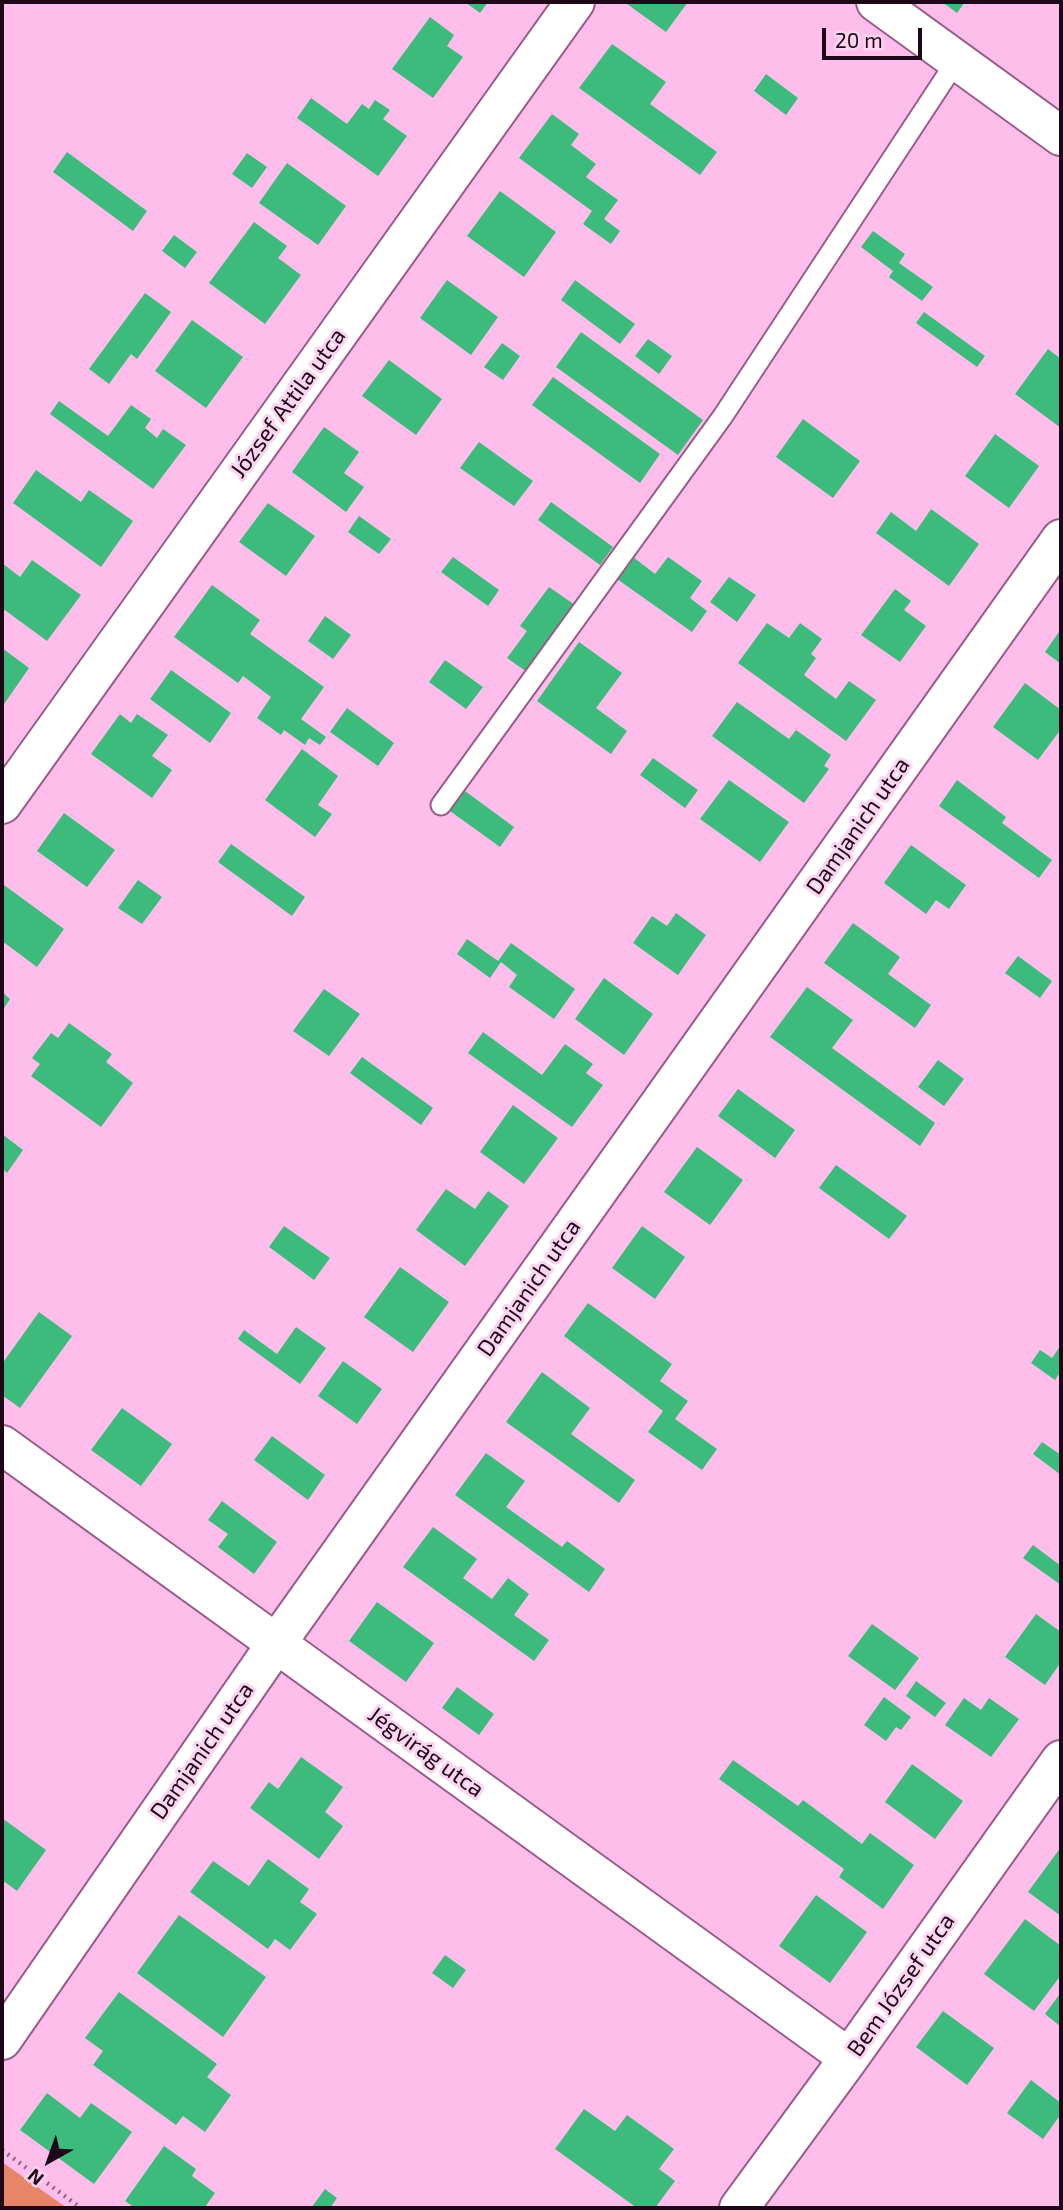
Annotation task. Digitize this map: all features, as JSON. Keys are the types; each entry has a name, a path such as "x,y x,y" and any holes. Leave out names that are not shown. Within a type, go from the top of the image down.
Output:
{"street":[{"name":"József Attila utca","path":"2,804 575,2"},
{"path":"876,2 1061,136"},
{"name":"Damjanich utca","path":"2,2040 276,1644 1061,539"},
{"name":"Jégvirág utca","path":"2,1445 849,2059"},
{"name":"Bem József utca","path":"739,2208 849,2059 1061,1760"}],"lane":[{"path":"441,805 723,416 957,60"}],"path":[{"path":"2,2150 81,2208"}],"shaded area":[{"path":"2,2162 67,2208 2,2208"}],"building":[{"path":"465,2 488,2 480,13"},
{"path":"688,2 666,32 627,4"},
{"path":"942,2 965,2 957,13"},
{"path":"430,17 454,35 447,46 463,57 433,98 392,69"},
{"path":"612,44 666,82 650,104 717,152 700,175 579,88"},
{"path":"766,74 798,98 786,115 754,91"},
{"path":"311,98 347,124 362,104 369,109 375,100 390,110 383,119 407,136 378,176 297,118"},
{"path":"552,114 579,134 571,145 596,164 586,177 618,200 604,219 620,231 611,244 583,224 592,211 519,158"},
{"path":"67,152 147,211 133,231 53,172"},
{"path":"247,153 267,167 252,188 232,174"},
{"path":"287,163 346,206 318,245 259,203"},
{"path":"500,191 556,232 524,277 467,236"},
{"path":"254,222 287,246 278,258 301,275 265,324 209,283"},
{"path":"873,231 905,254 899,263 933,287 922,301 889,277 893,271 861,247"},
{"path":"174,235 197,252 185,268 162,251"},
{"path":"447,280 498,317 471,355 420,318"},
{"path":"575,280 635,324 620,344 561,300"},
{"path":"145,293 171,312 137,359 131,354 109,384 89,369"},
{"path":"924,312 985,356 977,367 916,323"},
{"path":"192,320 243,357 206,408 155,371"},
{"path":"581,332 703,420 678,455 556,367"},
{"path":"648,339 672,356 659,374 635,356"},
{"path":"502,343 520,356 503,380 484,367"},
{"path":"1048,349 1061,359 1061,428 1015,394"},
{"path":"389,360 442,399 416,435 362,396"},
{"path":"553,377 660,454 640,483 532,405"},
{"path":"59,401 108,436 131,405 151,419 145,428 157,438 163,429 186,445 153,489 50,414"},
{"path":"803,419 860,461 833,498 776,457"},
{"path":"324,427 359,452 344,473 364,487 346,512 292,472"},
{"path":"995,434 1039,466 1009,508 965,476"},
{"path":"479,442 533,481 514,506 460,468"},
{"path":"36,470 81,502 89,490 133,521 101,567 13,503"},
{"path":"551,502 613,547 600,565 538,520"},
{"path":"268,503 315,536 286,576 239,542"},
{"path":"931,509 979,544 949,586 876,533 891,512 916,531"},
{"path":"359,516 391,539 379,554 348,532"},
{"path":"453,557 499,590 488,606 441,572"},
{"path":"633,557 655,574 668,557 702,581 690,598 707,611 692,632 617,579"},
{"path":"32,560 81,595 47,641 2,608 2,563 20,577"},
{"path":"729,577 756,595 737,622 710,602"},
{"path":"212,585 260,620 250,634 324,687 301,719 326,737 320,745 309,738 305,745 284,730 281,735 257,718 271,697 243,676 238,683 174,637"},
{"path":"549,587 575,605 527,672 507,658 527,631 520,626"},
{"path":"895,589 911,601 904,610 926,626 900,662 861,635"},
{"path":"325,616 351,635 333,659 308,641"},
{"path":"767,623 789,638 800,623 822,639 811,654 816,658 804,675 836,699 849,681 876,700 846,741 738,663"},
{"path":"1061,629 1061,664 1045,652"},
{"path":"579,642 622,673 596,708 627,731 611,754 537,701"},
{"path":"2,648 29,668 2,707"},
{"path":"445,660 483,687 466,709 429,682"},
{"path":"171,670 231,713 210,743 150,699"},
{"path":"1025,683 1061,710 1061,729 1038,760 993,727"},
{"path":"737,702 789,739 796,730 831,755 824,766 829,769 804,803 712,736"},
{"path":"347,708 394,743 378,766 330,732"},
{"path":"120,714 131,723 137,714 168,735 152,756 172,770 152,798 91,754"},
{"path":"302,749 338,776 318,805 332,814 315,837 265,800"},
{"path":"653,758 698,790 685,808 640,775"},
{"path":"729,780 789,822 760,862 700,819"},
{"path":"957,780 1006,817 1002,823 1052,860 1039,878 939,806"},
{"path":"465,791 514,827 500,847 450,811"},
{"path":"64,813 115,850 87,887 37,851"},
{"path":"231,844 305,897 292,916 218,862"},
{"path":"911,845 966,885 949,909 936,900 926,914 884,883"},
{"path":"138,880 162,897 142,924 118,908"},
{"path":"4,885 64,929 37,967 2,941"},
{"path":"676,913 706,935 678,975 633,943 652,916 667,926"},
{"path":"853,923 900,957 888,974 931,1005 915,1028 824,963"},
{"path":"467,939 498,961 511,943 575,989 554,1019 509,987 517,975 501,962 490,978 457,954"},
{"path":"1018,956 1052,981 1040,998 1005,973"},
{"path":"604,978 653,1014 624,1055 575,1019"},
{"path":"807,987 853,1020 832,1048 935,1123 920,1146 770,1037"},
{"path":"324,989 360,1014 329,1056 293,1031"},
{"path":"2,992 10,999 2,1011"},
{"path":"69,1023 112,1054 106,1062 133,1083 101,1127 31,1076 40,1064 32,1058 51,1033 58,1038"},
{"path":"483,1032 542,1075 565,1044 593,1064 586,1073 603,1085 572,1127 468,1053"},
{"path":"362,1057 433,1108 421,1125 350,1073"},
{"path":"938,1060 964,1079 944,1106 918,1087"},
{"path":"738,1089 795,1130 775,1158 718,1116"},
{"path":"513,1105 558,1138 524,1184 480,1152"},
{"path":"2,1134 23,1150 7,1173 2,1168"},
{"path":"697,1147 743,1180 710,1225 664,1192"},
{"path":"836,1165 907,1216 889,1239 819,1188"},
{"path":"446,1189 475,1209 488,1191 509,1206 465,1266 416,1230"},
{"path":"284,1226 330,1258 314,1280 269,1247"},
{"path":"642,1226 685,1257 655,1299 612,1268"},
{"path":"400,1267 449,1302 413,1352 364,1317"},
{"path":"588,1303 672,1364 660,1381 688,1401 675,1419 717,1449 702,1470 648,1432 663,1411 564,1336"},
{"path":"39,1312 72,1336 20,1408 2,1395 2,1364"},
{"path":"296,1327 326,1348 300,1384 238,1339 244,1330 277,1354"},
{"path":"1061,1345 1061,1371 1055,1380 1031,1363 1040,1350 1052,1358"},
{"path":"343,1361 382,1389 357,1424 318,1396"},
{"path":"542,1372 590,1408 571,1434 635,1480 619,1503 506,1422"},
{"path":"122,1408 172,1444 141,1486 91,1450"},
{"path":"272,1436 325,1475 308,1500 254,1460"},
{"path":"1042,1442 1061,1455 1061,1475 1033,1454"},
{"path":"486,1453 525,1481 506,1507 562,1547 567,1541 605,1569 589,1592 455,1495"},
{"path":"222,1501 277,1542 254,1574 218,1547 228,1534 208,1520"},
{"path":"433,1527 477,1559 463,1578 492,1599 508,1578 529,1594 514,1615 549,1640 534,1661 403,1567"},
{"path":"1033,1545 1061,1566 1061,1585 1023,1558"},
{"path":"377,1602 434,1643 406,1682 349,1641"},
{"path":"1036,1614 1061,1632 1061,1662 1045,1685 1005,1657"},
{"path":"872,1624 919,1658 895,1690 848,1656"},
{"path":"916,1681 946,1703 935,1717 906,1696"},
{"path":"457,1687 494,1714 479,1735 442,1708"},
{"path":"884,1697 911,1717 901,1730 896,1727 886,1741 864,1725"},
{"path":"964,1698 981,1710 989,1698 1019,1719 991,1757 945,1725"},
{"path":"301,1757 343,1787 325,1812 343,1826 319,1859 250,1808 269,1782 278,1789"},
{"path":"733,1760 798,1806 803,1800 862,1844 870,1833 914,1865 883,1909 839,1877 844,1869 719,1779"},
{"path":"912,1764 963,1801 935,1839 885,1802"},
{"path":"2,1818 46,1850 17,1891 2,1880"},
{"path":"1061,1847 1061,1916 1028,1892"},
{"path":"268,1859 309,1889 300,1902 317,1914 290,1950 275,1939 268,1949 190,1892 213,1861 249,1886"},
{"path":"816,1895 867,1932 830,1983 779,1946"},
{"path":"179,1915 266,1977 223,2037 137,1973"},
{"path":"1025,1919 1061,1946 1061,1975 1034,2011 984,1974"},
{"path":"445,1955 466,1970 453,1988 432,1973"},
{"path":"119,1992 217,2064 207,2077 231,2095 205,2132 183,2116 176,2125 93,2065 103,2051 85,2038"},
{"path":"1059,1995 1061,1996 1060,2026 1045,2014"},
{"path":"943,2011 994,2048 967,2085 916,2047"},
{"path":"1031,2080 1061,2103 1061,2114 1043,2139 1007,2113"},
{"path":"47,2093 80,2118 91,2103 132,2132 94,2184 20,2130"},
{"path":"584,2109 615,2131 627,2115 674,2149 659,2169 675,2181 655,2208 637,2208 555,2149"},
{"path":"164,2146 196,2169 192,2176 215,2193 205,2207 207,2208 135,2208 125,2201"},
{"path":"325,2189 337,2198 330,2208 311,2208"}]}
